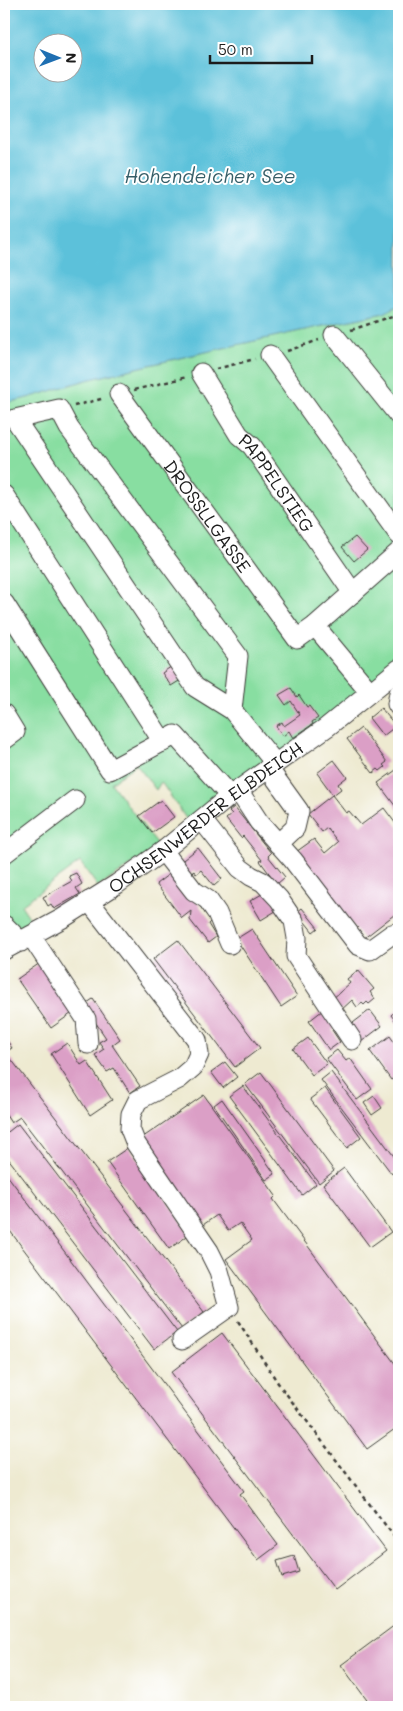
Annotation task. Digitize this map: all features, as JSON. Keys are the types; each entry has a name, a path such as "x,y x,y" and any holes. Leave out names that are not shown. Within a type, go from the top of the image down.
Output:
{"street":[{"path":"334,335 399,416"},
{"path":"270,355 399,535"},
{"name":"PAPPELSTIEG","path":"201,373 239,435 252,446 353,593"},
{"name":"DROSSLLGASSE","path":"119,394 297,640 315,626"},
{"path":"232,710 238,656 69,428 59,409 15,419 194,687 232,710 272,765 300,811 295,828 278,844"},
{"path":"4,495 163,742"},
{"path":"370,692 315,626 399,552"},
{"path":"4,603 110,770 175,735 234,793 293,860 358,945 370,950 392,934 399,932"},
{"name":"OCHSENWERDER ELBDEICH","path":"4,950 89,901 163,851 234,793 327,727 399,669"},
{"path":"4,714 15,732 4,740"},
{"path":"4,854 75,800"},
{"path":"202,820 240,868 263,882 279,899 294,921 297,938 296,956 352,1040"},
{"path":"163,851 194,891 208,900 217,913 230,944"},
{"path":"89,901 197,1040 198,1054 193,1067 179,1079 138,1100 131,1114 130,1129 136,1144 209,1251 219,1271 229,1307 182,1340"},
{"path":"4,925 26,939 86,1019 88,1044"}],"path":[{"path":"229,1307 278,1384 399,1543"}],"green space":[{"path":"399,305 399,662 189,823 161,782 156,790 136,764 111,783 159,847 98,887 80,862 21,905 35,926 4,943 4,403 135,368 384,313"}],"water":[{"name":"Hohendeicher See","path":"4,4 399,4 399,305 384,313 135,368 4,403"}],"building":[{"path":"355,537 367,550 354,561 342,547"},
{"path":"175,664 184,678 171,686 162,673"},
{"path":"291,688 297,697 299,695 318,718 312,722 313,724 293,738 289,731 283,736 276,726 282,722 284,726 300,715 291,701 286,705 279,695"},
{"path":"381,708 396,726 383,736 369,718"},
{"path":"361,728 387,762 380,771 378,769 373,773 347,739"},
{"path":"334,760 347,777 338,784 341,789 333,795 317,773"},
{"path":"396,770 399,775 399,811 378,783"},
{"path":"332,795 346,813 349,811 361,825 384,808 399,828 399,911 363,939 296,852 314,839 325,853 338,842 327,828 322,832 308,814"},
{"path":"161,800 174,817 152,833 139,816"},
{"path":"234,807 271,853 268,856 285,877 277,884 260,861 262,860 243,836 241,838 226,819 232,814 229,811"},
{"path":"198,848 222,879 214,886 201,870 196,874 194,871 188,876 178,864"},
{"path":"173,871 211,921 208,924 216,937 208,943 190,920 191,911 182,918 156,884"},
{"path":"76,873 82,884 76,888 80,894 54,909 51,904 48,906 43,897 72,881 69,876"},
{"path":"267,891 279,909 261,920 250,901"},
{"path":"302,908 318,928 313,932 297,912"},
{"path":"252,929 297,996 281,1007 236,939"},
{"path":"178,940 260,1048 235,1067 153,959"},
{"path":"40,963 75,1011 51,1028 17,979"},
{"path":"358,970 374,989 370,992 375,999 369,1004 367,1002 364,1005 362,1003 357,1007 352,1000 339,1012 330,1001 350,983 347,979"},
{"path":"93,999 120,1039 112,1045 140,1086 130,1093 114,1068 107,1072 95,1055 104,1049 99,1042 106,1038 84,1005"},
{"path":"399,1008 399,1026 391,1015"},
{"path":"323,1010 335,1027 332,1030 340,1042 329,1050 309,1021"},
{"path":"370,1010 382,1026 361,1042 349,1026"},
{"path":"4,1036 12,1048 7,1051 4,1046"},
{"path":"390,1036 399,1049 399,1075 391,1080 370,1051"},
{"path":"308,1038 327,1064 312,1075 293,1049"},
{"path":"67,1043 81,1065 87,1061 112,1100 90,1115 51,1054"},
{"path":"337,1050 346,1061 350,1058 372,1089 357,1100 326,1058"},
{"path":"11,1059 204,1312 182,1329 20,1117 11,1123 4,1112 4,1065"},
{"path":"225,1062 237,1077 223,1088 211,1072"},
{"path":"261,1072 334,1171 319,1183 245,1084"},
{"path":"331,1072 399,1163 399,1169 392,1174 321,1080"},
{"path":"243,1086 316,1184 302,1195 229,1096"},
{"path":"325,1088 361,1137 347,1148 310,1099"},
{"path":"204,1095 276,1196 273,1199 399,1369 399,1426 367,1449 226,1259 252,1240 240,1223 228,1231 217,1215 200,1227 139,1140"},
{"path":"374,1096 382,1108 372,1115 364,1103"},
{"path":"222,1099 275,1174 266,1180 214,1105"},
{"path":"18,1124 177,1332 154,1349 4,1153 4,1135"},
{"path":"129,1147 190,1234 169,1249 107,1162"},
{"path":"344,1168 391,1232 370,1247 323,1184"},
{"path":"4,1171 244,1491 240,1494 278,1545 258,1560 4,1223"},
{"path":"222,1333 386,1551 335,1590 171,1372"},
{"path":"294,1556 299,1572 282,1577 277,1561"},
{"path":"399,1622 399,1707 372,1707 341,1665"}]}
